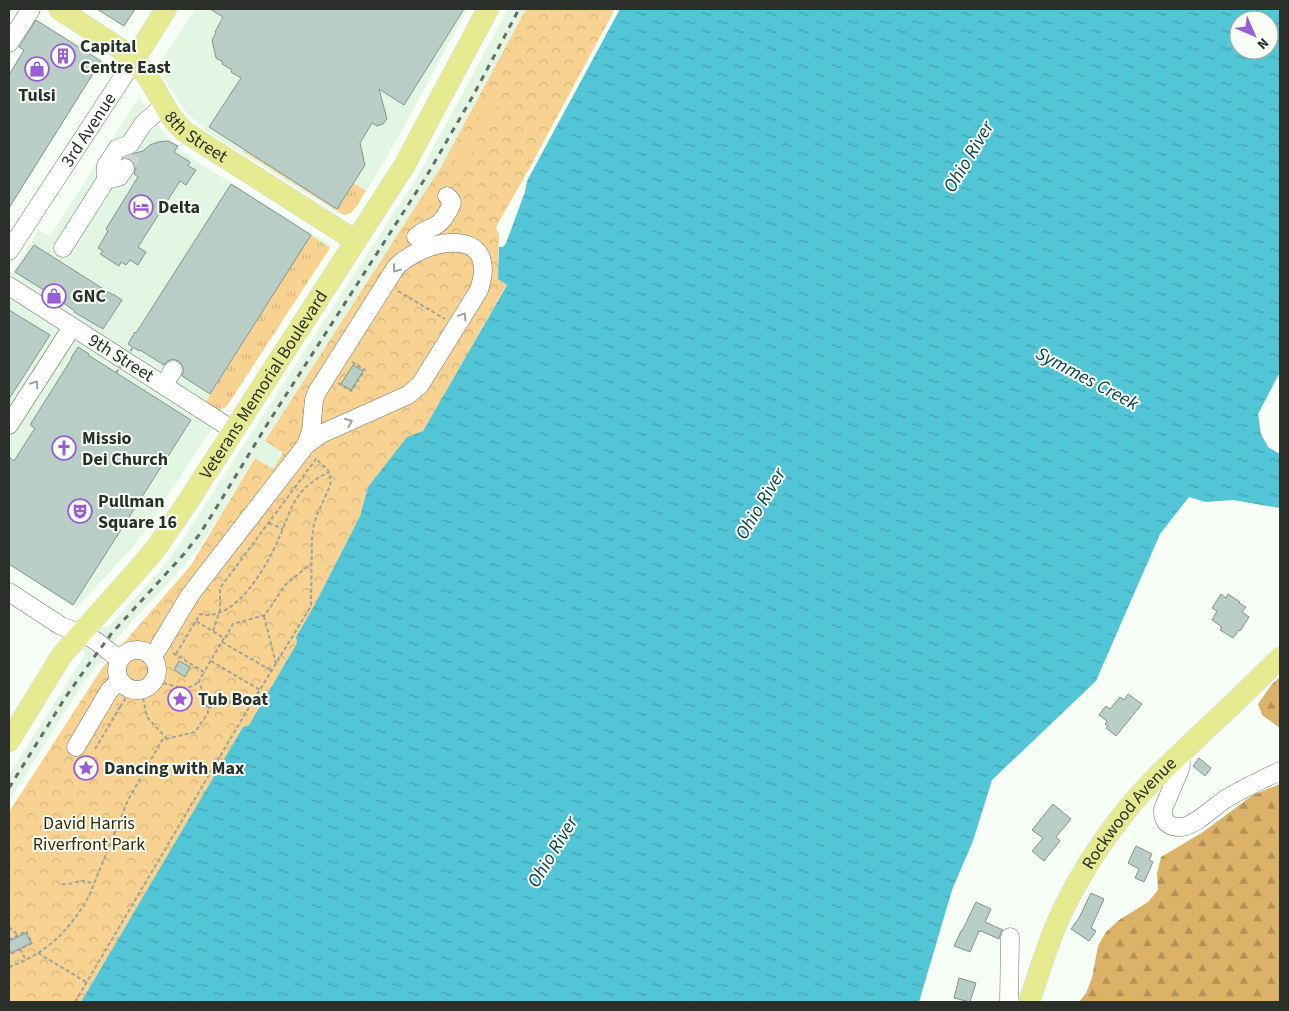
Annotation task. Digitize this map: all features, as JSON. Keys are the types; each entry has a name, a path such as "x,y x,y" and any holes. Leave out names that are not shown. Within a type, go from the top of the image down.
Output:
{"main road":[{"name":"8th Street","path":"59,9 134,60 148,77 173,120 185,132 356,241"},
{"name":"3rd Avenue","path":"134,60 166,9"},
{"name":"Veterans Memorial Boulevard","path":"9,741 62,655 158,547 187,503 408,158 488,9"},
{"name":"Rockwood Avenue","path":"1029,1002 1044,956 1072,892 1108,834 1148,785 1280,658"}],"street":[{"path":"9,43 31,9"},
{"name":"3rd Avenue","path":"9,251 134,60"},
{"path":"106,180 119,177 143,124 164,105"},
{"path":"63,248 106,180 106,166 117,149 129,155"},
{"path":"309,450 316,392 396,267 419,244 420,233 441,222 452,202 447,196"},
{"path":"419,244 416,225 428,218"},
{"path":"152,657 190,595 321,434 408,395 420,385 479,290 483,266 480,257 473,247 462,243 435,246 419,244"},
{"name":"9th Street","path":"9,286 72,327 168,378 233,430"},
{"path":"9,425 72,327"},
{"path":"9,592 61,626 96,641 120,660"},
{"path":"76,747 109,691 123,690 125,686 138,690 145,688 151,683 155,677 155,663 146,652 139,650 131,651 120,660 117,666 117,674 123,690"},
{"path":"1179,755 1180,769 1168,795 1162,816 1164,821 1174,826 1181,827 1193,823 1224,800 1280,771"},
{"path":"1008,1002 1010,937"}],"path":[{"path":"398,290 442,317"},
{"path":"116,373 133,347"},
{"path":"338,383 351,391 365,370 352,362"},
{"path":"75,1002 311,606 314,524 331,480 326,467 316,460 309,450"},
{"path":"213,631 219,612 220,588 316,460"},
{"path":"204,672 176,654 200,614 210,615 231,606 252,586 266,564 292,507 301,493 313,481 329,472"},
{"path":"268,523 283,529"},
{"path":"163,683 185,688 193,686 199,681 233,624 264,616 286,584 312,563"},
{"path":"264,616 276,664"},
{"path":"196,621 224,638"},
{"path":"222,642 272,671"},
{"path":"211,661 260,690"},
{"path":"95,749 120,707 123,690 134,698 143,698 155,692 163,683 165,677"},
{"path":"9,967 26,960 52,942 72,923 81,910 128,800 162,740 195,732 208,712 199,681"},
{"path":"207,708 256,696"},
{"path":"143,698 147,717 167,739"},
{"path":"113,700 120,707"},
{"path":"62,884 70,884 82,880 93,884"},
{"path":"9,927 18,935"},
{"path":"9,940 26,931 32,943 11,954 9,950"},
{"path":"20,949 26,960"},
{"path":"38,953 86,982"}],"shaded area":[{"path":"195,9 467,9 375,177 351,214 341,215 209,133 182,107 157,68"},
{"path":"508,9 526,9 441,167 265,441 283,453 273,470 254,458 201,544 184,566 122,632 78,691 9,801 9,775 85,655 81,647 97,627 108,627 161,570 181,542 419,174"},
{"path":"139,97 158,126 188,156 331,245 149,525 132,548 76,608 9,565 9,277 39,230 50,236"}],"green space":[{"name":"David Harris Riverfront Park","path":"526,9 615,9 496,227 499,235 498,279 507,284 423,431 368,487 360,516 296,637 297,643 249,725 243,727 81,1002 9,1002 9,812 102,668 191,565 255,458 273,469 283,453 265,441 441,167"},
{"path":"493,92 502,97 469,156 466,167 459,175 437,215 429,221 426,216 436,199 439,188 443,184"},
{"path":"244,150 337,209 354,183 366,191 354,209 344,215"},
{"path":"311,235 330,248 227,406 219,412 205,403"},
{"path":"1280,677 1280,728 1262,715 1258,704 1272,684"},
{"path":"1280,784 1280,1002 1079,1002 1086,993 1092,978 1098,946 1106,932 1119,920 1148,902 1158,890 1157,873 1161,857 1203,832 1253,795"}],"water":[{"path":"620,9 1280,9 1280,372 1258,414 1261,434 1268,447 1280,454 1280,508 1233,500 1206,502 1189,497 1160,534 1096,681 992,780 973,841 952,890 919,1002 81,1002 243,727 249,725 297,643 296,637 360,516 368,487 407,437 423,431 507,285 498,279 499,247 503,247 506,243 525,192 527,181"}],"building":[{"path":"97,9 135,9 124,26"},
{"path":"210,9 464,9 404,105 379,89 387,119 383,124 377,126 372,123 360,143 365,165 337,209 209,127 241,78 231,72 232,70 216,58 212,40 223,17"},
{"path":"36,20 101,61 9,208 9,75 24,50 19,47"},
{"name":"Delta","path":"168,141 178,146 174,152 190,162 188,166 196,170 186,185 180,181 138,247 146,252 138,265 130,260 126,265 121,262 119,266 100,254 103,251 98,248 108,231 106,229 138,177 134,174 136,168 134,163 130,159 124,158 143,151 150,145"},
{"path":"231,184 311,235 210,394 182,376 184,370 179,361 173,359 167,361 164,365 128,344"},
{"path":"34,245 122,300 103,329 15,272"},
{"path":"9,310 50,335 9,399"},
{"name":"Pullman Square 16","path":"78,347 191,420 73,605 9,564 9,457 14,461 35,428 30,425"},
{"path":"353,365 363,371 351,390 341,384"},
{"path":"1221,594 1226,598 1228,594 1240,602 1246,607 1242,612 1249,617 1233,638 1220,630 1222,627 1212,620 1217,611 1212,608"},
{"path":"179,661 190,667 185,677 174,670"},
{"path":"1128,694 1142,704 1116,736 1106,728 1108,726 1105,724 1107,721 1099,715 1106,706 1110,709 1120,697 1124,700"},
{"path":"1199,758 1211,768 1205,776 1193,766"},
{"path":"1053,804 1071,819 1056,837 1060,841 1044,861 1032,851 1043,838 1032,830"},
{"path":"1136,846 1152,854 1149,860 1153,862 1144,882 1135,878 1139,869 1128,863"},
{"path":"1091,893 1104,899 1091,928 1096,931 1089,941 1071,929 1079,918"},
{"path":"976,902 991,909 985,922 1003,930 999,939 979,931 970,952 954,946"},
{"path":"26,933 31,943 11,953 9,941"},
{"path":"959,978 976,983 970,1002 954,998"}],"tunnel":[{"path":"125,168 132,154"}],"railway":[{"path":"9,788 65,698 112,633 199,535 268,423 426,177 474,94 519,9"}],"place":[{"name":"Capital Centre East","path":"63,56"},
{"name":"Tulsi","path":"37,69"},
{"name":"Delta","path":"141,207"},
{"name":"GNC","path":"54,296"},
{"name":"Missio Dei Church","path":"64,448"},
{"name":"Pullman Square 16","path":"80,511"},
{"name":"Tub Boat","path":"180,699"},
{"name":"Dancing with Max","path":"86,768"}],"water label":[{"name":"Ohio River","path":"969,157"},
{"name":"Symmes Creek","path":"1087,379"},
{"name":"Ohio River","path":"761,504"},
{"name":"Ohio River","path":"553,852"}]}
